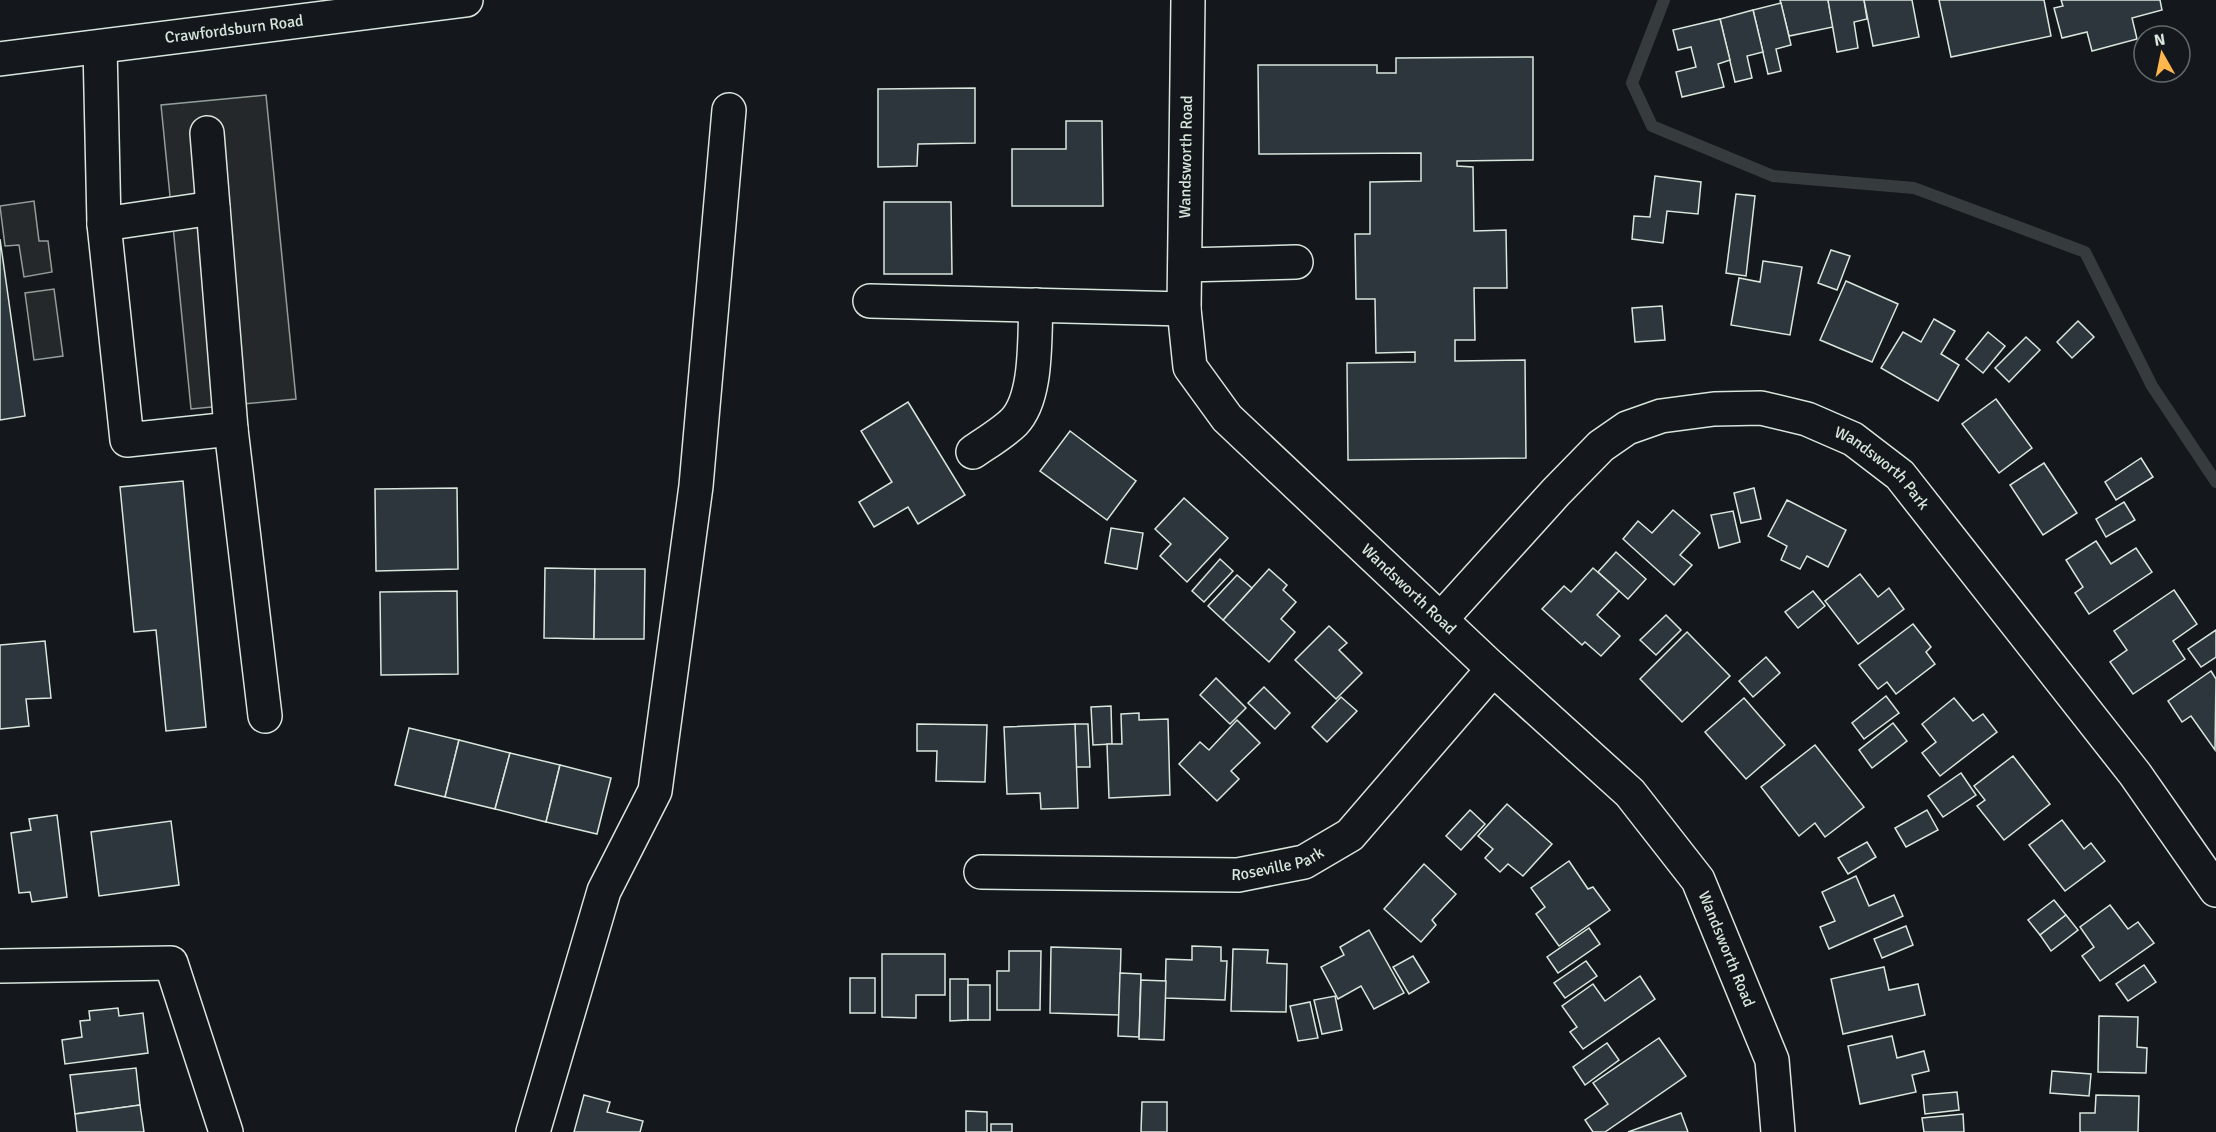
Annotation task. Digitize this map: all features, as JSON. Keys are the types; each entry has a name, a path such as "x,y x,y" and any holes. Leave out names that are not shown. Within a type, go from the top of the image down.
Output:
{"street":[{"name":"Crawfordsburn Road","path":"0,59 466,0"},
{"name":"Wandsworth Road","path":"1188,0 1184,309 1190,367 1227,418 1493,669 1630,793 1698,880 1772,1060 1778,1132"},
{"path":"100,47 104,224 127,441 231,429"},
{"path":"533,1132 604,891 655,791 696,486 729,110"},
{"path":"207,133 231,429 265,716"},
{"path":"104,224 213,208"},
{"path":"1185,265 1296,262"},
{"path":"870,301 1184,309"},
{"path":"973,452 1014,421 1026,403 1030,384 1036,305"},
{"name":"Wandsworth Park","path":"1441,619 1600,446 1628,428 1661,416 1714,409 1761,408 1807,419 1852,439 1900,475 2135,774 2216,890"},
{"name":"Roseville Park","path":"981,872 1238,875 1304,862 1350,835 1493,669"},
{"path":"0,966 171,963 226,1132"}],"shaded area":[{"path":"266,95 296,399 191,409 161,105"},
{"path":"34,201 39,241 48,241 52,272 24,277 19,245 5,246 0,206"},
{"path":"54,289 63,356 34,360 25,293"}],"building":[{"path":"1780,0 1828,0 1833,27 1789,36"},
{"path":"1828,0 1864,0 1867,19 1854,22 1858,48 1837,52"},
{"path":"1864,0 1912,0 1919,37 1873,46"},
{"path":"1939,0 2044,0 2051,36 1951,57"},
{"path":"2061,0 2160,0 2162,10 2132,18 2132,40 2092,51 2087,32 2062,38 2054,8 2063,6"},
{"path":"1781,3 1791,45 1776,49 1781,71 1768,74 1753,10"},
{"path":"1753,10 1763,52 1747,56 1752,78 1735,82 1720,19"},
{"path":"1720,19 1730,60 1718,64 1724,87 1682,97 1676,72 1696,67 1691,47 1678,50 1673,30"},
{"path":"1533,57 1533,160 1457,161 1457,166 1473,167 1474,231 1506,230 1507,288 1474,288 1475,340 1455,340 1455,361 1525,360 1526,458 1348,460 1347,363 1415,362 1415,352 1376,353 1375,299 1356,299 1355,234 1370,234 1370,182 1421,181 1421,153 1259,154 1258,65 1377,65 1377,73 1396,73 1396,58"},
{"path":"975,88 975,143 918,144 917,166 878,167 878,89"},
{"path":"1066,121 1102,121 1103,206 1012,206 1012,149 1066,149"},
{"path":"1655,176 1701,182 1698,214 1667,211 1663,243 1632,239 1634,216 1650,217"},
{"path":"1736,194 1755,196 1746,276 1726,273"},
{"path":"884,202 951,202 952,274 884,274"},
{"path":"0,239 25,416 0,420"},
{"path":"1831,250 1850,256 1837,290 1818,283"},
{"path":"1763,261 1802,267 1790,335 1731,325 1739,278 1760,282"},
{"path":"1846,281 1898,304 1872,362 1820,340"},
{"path":"1662,306 1665,340 1635,342 1632,308"},
{"path":"1934,319 1955,331 1941,354 1959,365 1938,401 1881,368 1903,332 1921,342"},
{"path":"2078,321 2094,337 2072,358 2057,342"},
{"path":"1988,332 2005,346 1983,373 1966,359"},
{"path":"2026,337 2040,350 2009,382 1995,368"},
{"path":"1996,399 2032,448 1999,473 1962,424"},
{"path":"908,402 965,495 918,524 908,507 874,527 859,502 892,482 861,431"},
{"path":"1070,431 1136,481 1107,520 1040,471"},
{"path":"2141,458 2153,477 2116,500 2105,482"},
{"path":"2044,463 2077,513 2043,535 2010,485"},
{"path":"183,481 206,727 166,731 156,630 134,632 120,487"},
{"path":"457,488 458,569 376,571 375,489"},
{"path":"1754,488 1761,519 1741,523 1734,493"},
{"path":"1184,498 1228,538 1187,582 1160,556 1171,544 1155,529"},
{"path":"1787,500 1846,530 1828,567 1807,556 1800,569 1781,560 1787,546 1768,536"},
{"path":"2124,502 2135,520 2106,537 2096,519"},
{"path":"1673,510 1700,533 1680,555 1692,565 1674,585 1623,539 1638,521 1652,533"},
{"path":"1733,511 1740,542 1719,548 1711,515"},
{"path":"1111,528 1143,533 1137,569 1105,563"},
{"path":"2096,541 2111,564 2136,548 2152,572 2089,614 2075,593 2083,587 2066,560"},
{"path":"1616,552 1646,579 1628,599 1598,572"},
{"path":"1220,559 1233,571 1204,602 1192,591"},
{"path":"545,568 595,569 594,639 544,638"},
{"path":"1593,568 1619,591 1597,615 1620,636 1601,656 1585,642 1582,645 1542,609 1564,586 1571,592"},
{"path":"595,569 645,569 644,639 594,639"},
{"path":"1269,569 1287,585 1283,590 1296,602 1281,619 1295,632 1269,662 1223,620"},
{"path":"1860,574 1878,597 1889,588 1904,609 1858,644 1825,601"},
{"path":"1237,575 1252,588 1223,620 1208,606"},
{"path":"2174,590 2197,624 2173,641 2185,659 2133,694 2110,662 2127,650 2114,631"},
{"path":"457,591 458,674 381,675 380,592"},
{"path":"1813,591 1825,606 1798,628 1785,612"},
{"path":"1666,615 1681,630 1656,655 1640,640"},
{"path":"1913,624 1931,647 1926,652 1935,664 1896,694 1887,682 1878,689 1859,665"},
{"path":"1329,626 1347,643 1339,650 1362,673 1336,699 1295,660"},
{"path":"2216,630 2216,657 2201,667 2188,649"},
{"path":"1687,632 1730,676 1682,722 1640,679"},
{"path":"45,641 51,698 26,699 29,726 0,729 0,645"},
{"path":"1766,657 1780,673 1753,697 1739,681"},
{"path":"2211,671 2216,679 2215,750 2191,716 2182,722 2168,701"},
{"path":"1216,678 1246,708 1230,724 1200,695"},
{"path":"1264,687 1290,713 1275,729 1248,703"},
{"path":"1886,696 1899,713 1864,739 1852,723"},
{"path":"1341,697 1357,711 1327,742 1312,727"},
{"path":"1744,698 1785,745 1746,779 1705,732"},
{"path":"1954,698 1973,721 1983,714 1997,732 1940,776 1922,753 1936,742 1922,724"},
{"path":"1111,706 1112,744 1093,745 1091,707"},
{"path":"1139,713 1139,720 1168,719 1170,795 1109,798 1107,744 1122,744 1121,714"},
{"path":"1237,720 1260,743 1231,771 1239,779 1217,801 1179,764 1200,742 1209,750"},
{"path":"1893,723 1907,741 1872,768 1859,750"},
{"path":"917,724 987,725 985,782 936,781 937,751 917,751"},
{"path":"1075,724 1088,724 1090,767 1076,767"},
{"path":"1075,724 1078,808 1041,809 1040,793 1007,794 1004,727"},
{"path":"409,728 459,740 445,797 395,785"},
{"path":"459,740 510,753 495,809 445,797"},
{"path":"1815,745 1864,807 1825,837 1815,823 1799,836 1761,787"},
{"path":"510,753 560,765 546,822 495,809"},
{"path":"2013,756 2050,804 2004,840 1977,806 1985,800 1974,786"},
{"path":"560,765 611,778 597,834 546,822"},
{"path":"1961,773 1976,795 1943,817 1928,796"},
{"path":"1507,804 1552,844 1523,876 1508,864 1500,872 1485,858 1493,849 1478,836"},
{"path":"1470,810 1485,824 1461,850 1446,836"},
{"path":"1927,810 1938,830 1906,847 1895,828"},
{"path":"57,815 67,897 32,902 30,892 19,893 11,833 31,830 29,819"},
{"path":"2062,820 2084,849 2091,843 2105,861 2065,891 2029,845"},
{"path":"171,821 179,885 99,896 91,832"},
{"path":"1867,842 1876,857 1848,874 1838,858"},
{"path":"1569,861 1588,889 1593,887 1610,910 1559,946 1536,914 1545,907 1531,888"},
{"path":"1424,864 1456,894 1432,920 1436,925 1421,942 1384,909"},
{"path":"1856,876 1869,906 1894,895 1903,916 1829,949 1820,927 1835,921 1822,892"},
{"path":"2054,900 2066,915 2040,935 2028,920"},
{"path":"2110,905 2128,929 2138,922 2154,943 2100,981 2082,956 2094,947 2080,927"},
{"path":"2066,915 2078,930 2051,951 2040,935"},
{"path":"1906,926 1913,945 1882,958 1874,939"},
{"path":"1589,928 1600,944 1558,973 1547,957"},
{"path":"1369,930 1404,993 1374,1009 1361,986 1338,999 1321,967 1344,955 1340,947"},
{"path":"1192,946 1221,947 1221,961 1227,961 1225,1000 1165,998 1166,959 1192,960"},
{"path":"1051,947 1121,949 1119,1015 1050,1013"},
{"path":"1233,949 1268,950 1267,963 1287,964 1286,1012 1231,1011"},
{"path":"1009,951 1041,951 1040,1010 997,1010 997,971 1009,971"},
{"path":"882,954 945,954 945,995 916,995 916,1018 882,1017"},
{"path":"1413,956 1429,982 1409,994 1393,967"},
{"path":"1586,961 1597,976 1565,998 1554,983"},
{"path":"2144,965 2156,982 2128,1001 2116,984"},
{"path":"1884,967 1889,990 1918,984 1925,1015 1843,1034 1831,979"},
{"path":"1120,973 1141,974 1139,1037 1118,1036"},
{"path":"1640,976 1655,999 1583,1049 1570,1032 1577,1027 1562,1006 1593,984 1605,1001"},
{"path":"850,978 875,978 875,1013 850,1013"},
{"path":"950,979 968,979 968,1020 950,1021"},
{"path":"1141,980 1166,981 1164,1040 1139,1039"},
{"path":"968,985 990,985 990,1020 968,1020"},
{"path":"1335,996 1342,1030 1322,1034 1314,1000"},
{"path":"1310,1002 1318,1038 1298,1041 1290,1006"},
{"path":"118,1008 119,1016 143,1013 148,1053 65,1064 62,1040 82,1037 80,1021 90,1020 89,1011"},
{"path":"2099,1016 2138,1017 2137,1047 2147,1048 2146,1073 2098,1072"},
{"path":"1892,1036 1897,1058 1924,1051 1929,1071 1912,1075 1916,1092 1860,1104 1848,1046"},
{"path":"1659,1038 1686,1076 1605,1132 1593,1132 1585,1120 1608,1104 1593,1083"},
{"path":"1607,1043 1619,1060 1585,1085 1573,1067"},
{"path":"136,1068 140,1105 75,1114 70,1075"},
{"path":"2052,1071 2091,1074 2089,1096 2050,1093"},
{"path":"1957,1092 1959,1110 1925,1114 1923,1095"},
{"path":"584,1095 610,1102 607,1112 643,1121 640,1132 574,1132"},
{"path":"2096,1095 2139,1096 2138,1132 2080,1132 2080,1113 2095,1113"},
{"path":"1142,1102 1167,1102 1167,1132 1141,1132"},
{"path":"140,1105 144,1132 77,1132 75,1114"},
{"path":"966,1111 987,1112 987,1132 966,1132"},
{"path":"1681,1113 1688,1132 1628,1132"},
{"path":"1963,1114 1964,1132 1924,1132 1922,1118"},
{"path":"991,1124 1012,1124 1012,1132 991,1132"}],"waterway":[{"path":"1664,0 1632,83 1652,126 1773,176 1914,188 2085,252 2152,386 2216,482"}]}
